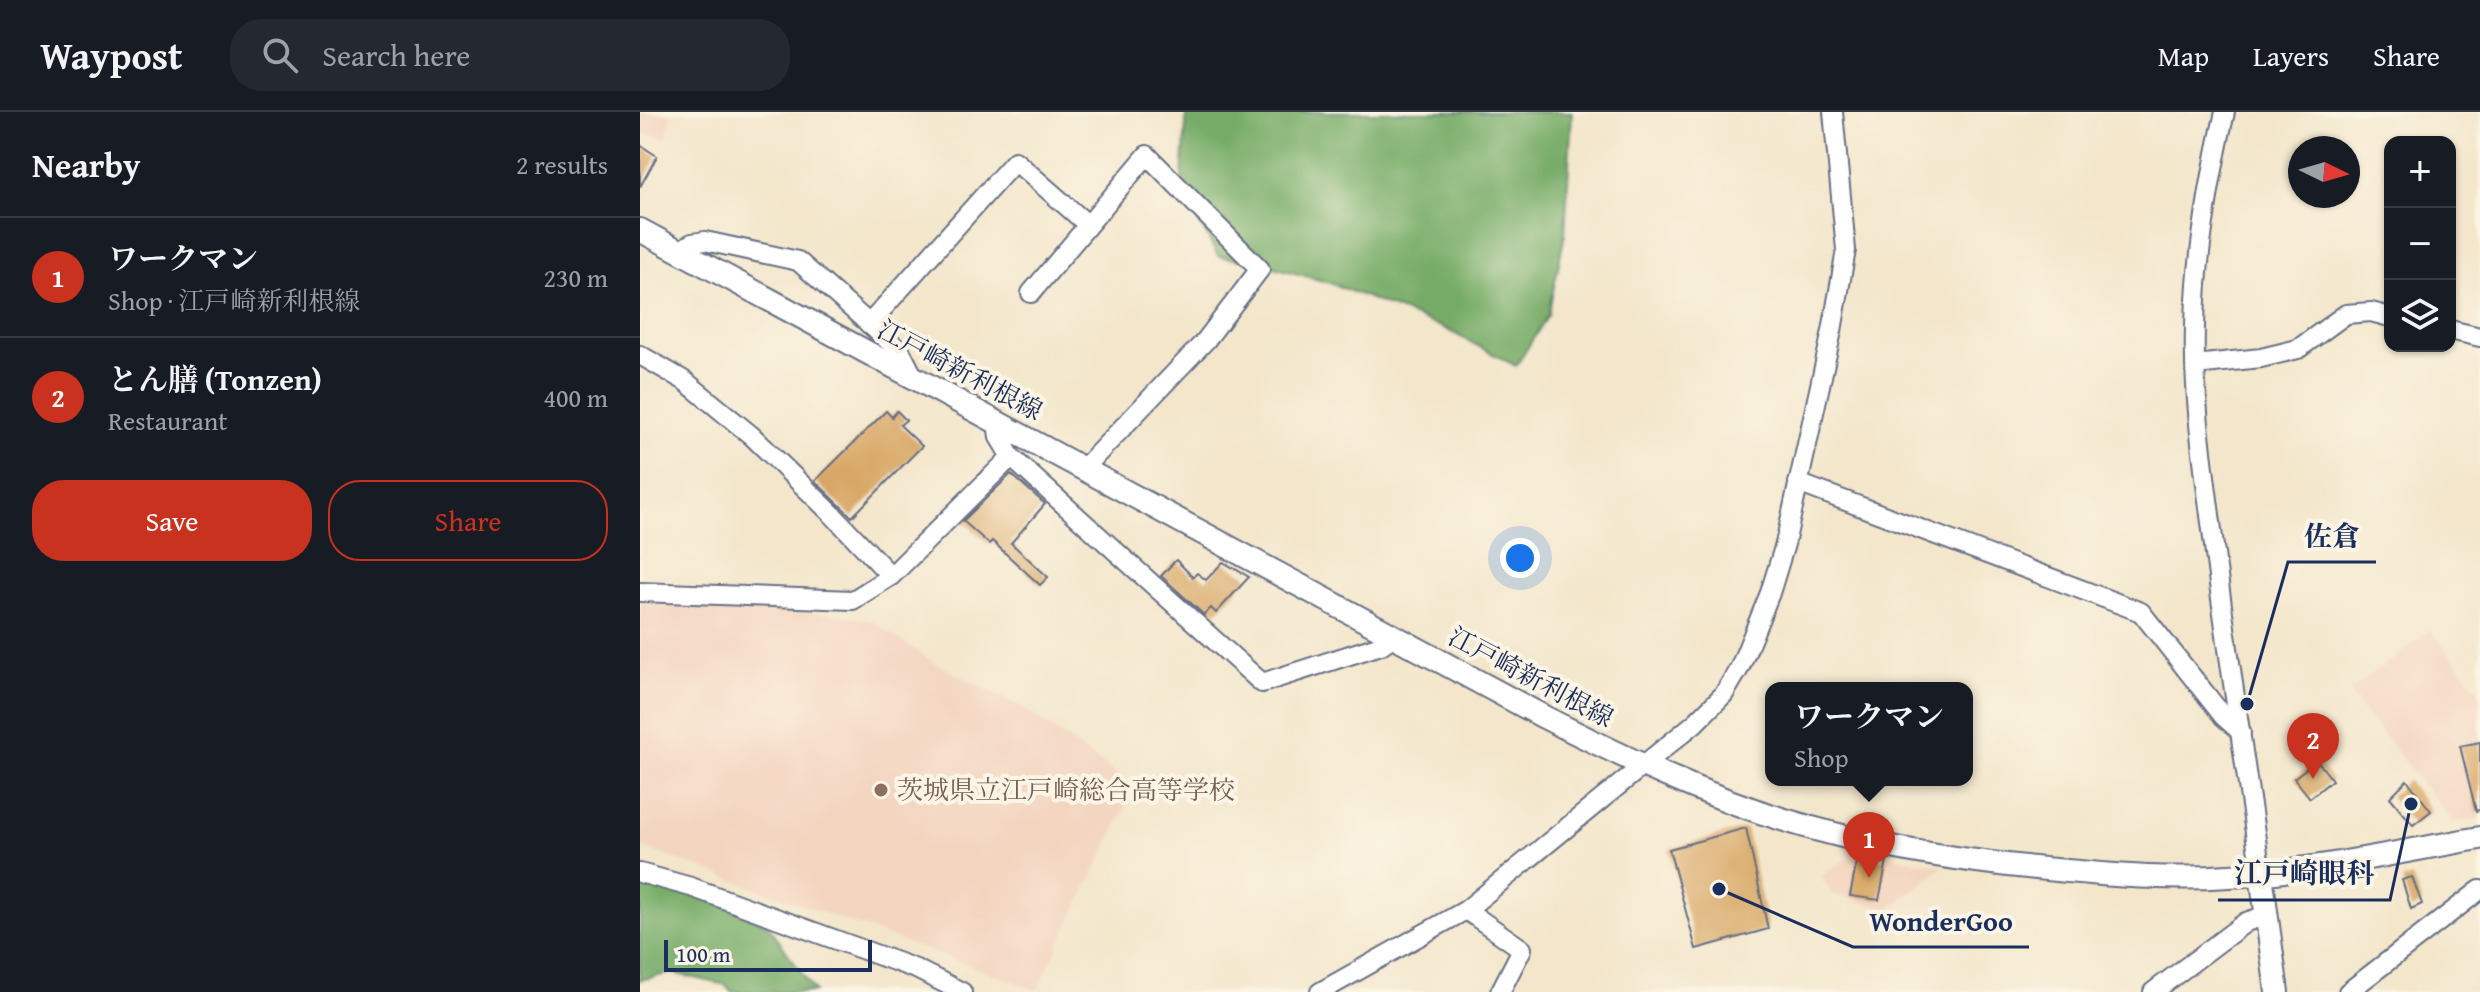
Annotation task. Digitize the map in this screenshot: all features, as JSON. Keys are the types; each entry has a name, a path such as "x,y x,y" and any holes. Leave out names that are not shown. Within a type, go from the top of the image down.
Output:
{"main road":[{"name":"江戸崎新利根線","path":"640,230 1544,717 1643,766 1788,821 1839,835 1965,860 2142,877 2261,874 2480,838"},
{"path":"2261,874 2277,992"}],"street":[{"path":"1320,992 1466,910 1695,723 1724,694 1740,667 1785,544 1832,331 1846,250 1833,112"},
{"path":"2225,112 2212,169 2199,261 2195,365 2205,473 2261,874"},
{"path":"1031,293 1147,155 1260,269 1206,340 1084,468"},
{"path":"869,324 1015,161 1087,224"},
{"path":"679,251 692,243 705,241 798,261 901,352 914,378"},
{"path":"2195,365 2261,358 2298,349 2346,314 2371,312 2384,315"},
{"path":"2456,331 2480,337"},
{"path":"640,355 685,381 752,436 891,576"},
{"path":"997,422 999,437 1011,457 1262,683 1381,645 1394,636"},
{"path":"640,592 853,600 891,576 1011,457"},
{"path":"1798,483 2141,612 2223,716 2241,732"},
{"path":"640,873 691,887 916,969 962,992"},
{"path":"2348,992 2480,890"},
{"path":"1466,910 1522,949 1500,992"},
{"path":"2153,992 2246,922 2267,915"}],"shaded area":[{"path":"640,112 671,114 667,138 640,133"},
{"name":"茨城県立江戸崎総合高等学校","path":"640,602 832,614 871,621 938,665 1023,708 1117,774 1126,807 1037,990 640,846"},
{"path":"2430,630 2480,692 2480,818 2453,822 2349,692"},
{"path":"1860,849 1943,867 1889,909 1831,894 1822,876"}],"green space":[{"path":"1187,112 1572,112 1565,234 1548,315 1516,366 1444,328 1330,283 1260,263 1218,256 1181,189"},
{"path":"640,879 696,893 768,925 815,992 732,992 726,985 672,973 640,980"}],"building":[{"path":"640,145 657,156 640,187"},
{"path":"886,411 892,417 897,411 906,420 900,425 922,446 852,517 815,481"},
{"path":"1011,474 1045,504 1011,543 1048,577 1040,585 992,541 989,544 963,521"},
{"path":"1176,560 1193,577 1197,573 1206,580 1223,562 1249,577 1216,613 1211,608 1204,615 1161,576"},
{"path":"2480,742 2480,810 2476,811 2460,746"},
{"path":"2317,760 2332,780 2310,798 2294,778"},
{"path":"2407,780 2431,811 2413,825 2390,797"},
{"path":"1746,828 1768,929 1696,949 1669,849"},
{"path":"1858,855 1887,861 1879,900 1850,896"},
{"path":"2412,877 2422,904 2411,909 2402,880"}],"place":[{"name":"佐倉","path":"2247,704"},
{"name":"とん膳 (Tonzen)","path":"2313,779"},
{"name":"茨城県立江戸崎総合高等学校","path":"881,790"},
{"name":"江戸崎眼科","path":"2411,804"},
{"name":"ワークマン","path":"1869,878"},
{"name":"WonderGoo","path":"1719,889"}]}
